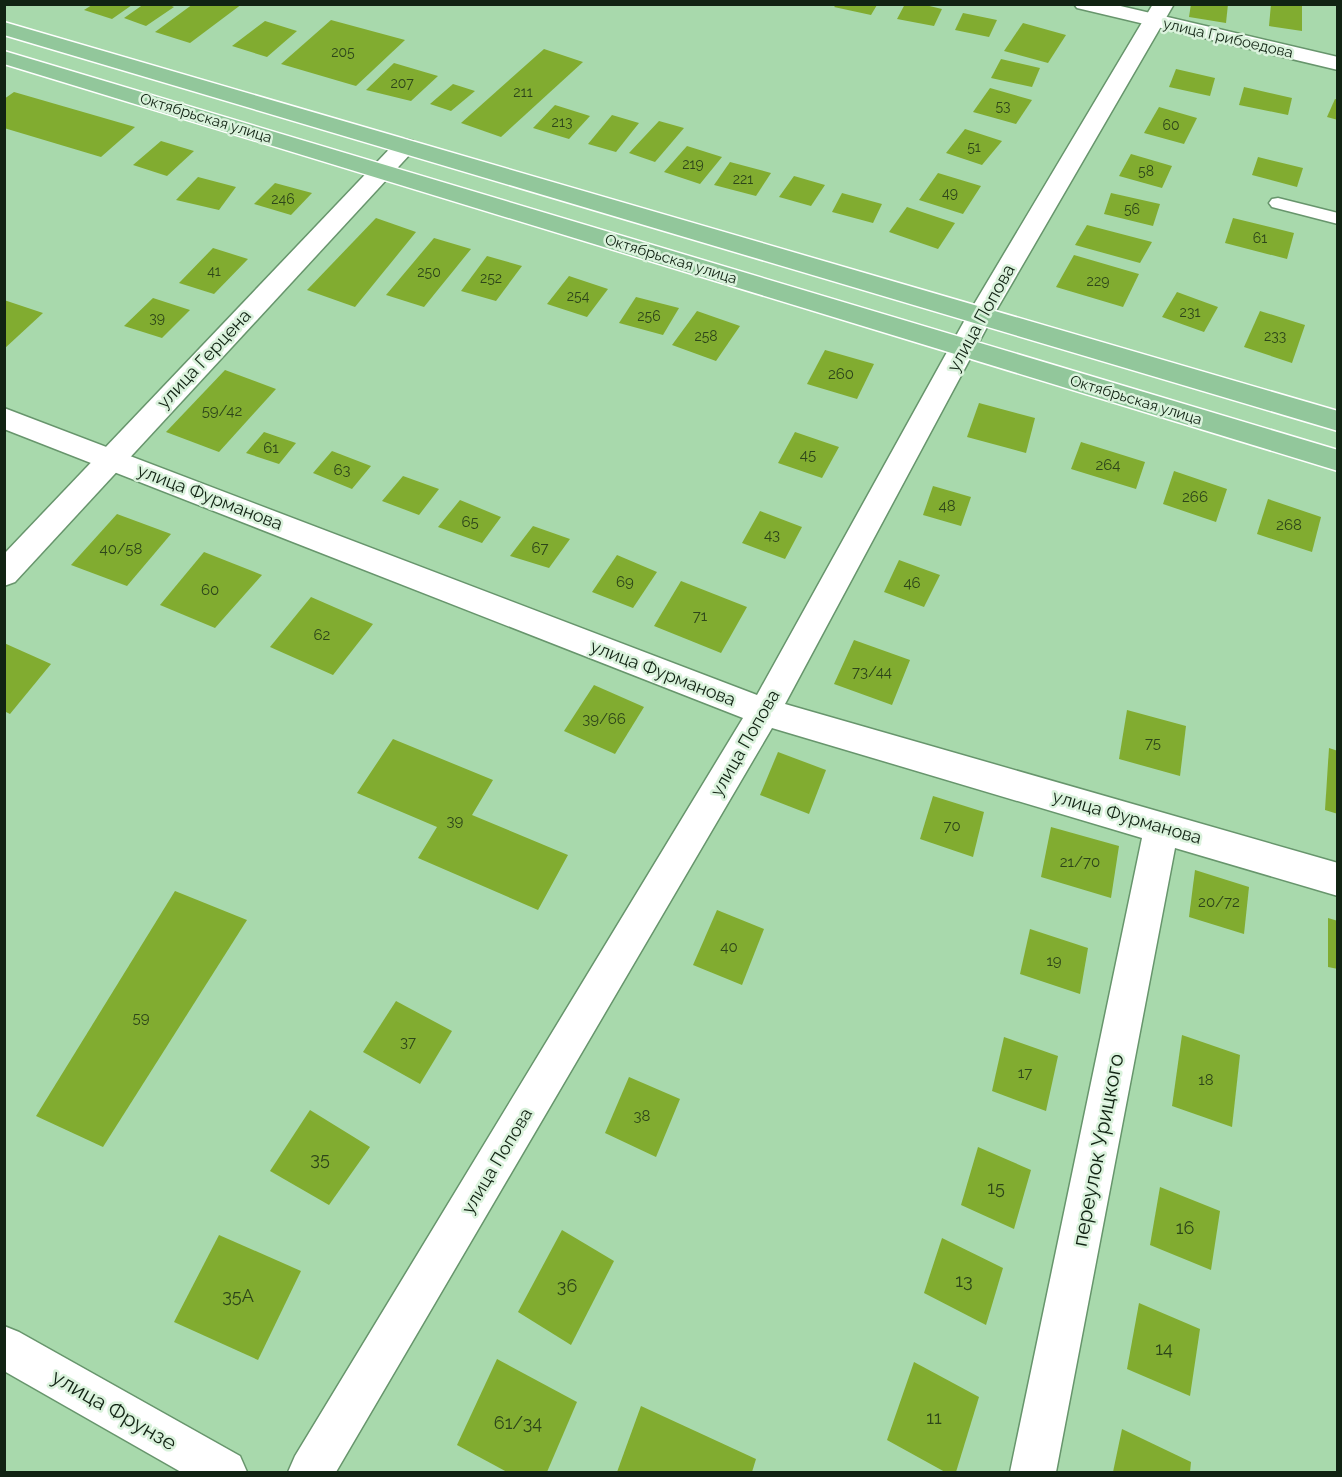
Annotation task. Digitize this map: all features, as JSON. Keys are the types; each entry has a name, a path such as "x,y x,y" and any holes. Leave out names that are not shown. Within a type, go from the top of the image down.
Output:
{"main road":[{"name":"Октябрьская улица","path":"4,28 1338,421"},
{"name":"Октябрьская улица","path":"4,57 1338,461"}],"street":[{"name":"улица Грибоедова","path":"1084,4 1160,13 1338,64"},
{"name":"улица Попова","path":"311,1473 764,712 980,316 1160,13"},
{"name":"улица Герцена","path":"4,574 405,146"},
{"name":"улица Фурманова","path":"4,418 764,712 1338,880"},
{"name":"переулок Урицкого","path":"1033,1473 1162,827"},
{"name":"улица Фрунзе","path":"4,1347 224,1473"}],"lane":[{"path":"1278,203 1338,219"}],"building":[{"path":"144,4 167,4 174,7 146,26 124,18"},
{"path":"193,4 242,4 190,43 155,32"},
{"path":"905,4 921,4 942,9 934,26 897,19"},
{"path":"1191,4 1228,4 1226,23 1189,17"},
{"path":"1271,4 1302,4 1302,31 1269,26"},
{"path":"92,5 132,5 112,19 84,10"},
{"path":"836,5 877,5 871,15 834,7"},
{"path":"963,13 997,20 989,37 955,30"},
{"path":"331,20 405,40 356,86 281,64"},
{"path":"265,21 297,31 267,57 232,46"},
{"path":"1023,23 1066,35 1048,63 1004,51"},
{"path":"544,49 583,62 501,137 461,123"},
{"path":"1001,59 1040,68 1032,87 991,78"},
{"path":"394,63 438,76 411,101 366,90"},
{"path":"1176,69 1215,78 1210,96 1169,87"},
{"path":"453,84 475,91 451,111 430,104"},
{"path":"1244,87 1292,98 1288,115 1239,105"},
{"path":"990,88 1032,100 1016,124 973,112"},
{"path":"14,92 135,127 101,157 4,128 4,99"},
{"path":"1335,99 1338,100 1338,120 1327,117"},
{"path":"555,105 590,116 569,139 533,128"},
{"path":"1159,107 1197,118 1184,144 1144,133"},
{"path":"612,115 639,123 616,152 588,144"},
{"path":"659,121 684,128 655,162 629,153"},
{"path":"965,129 1002,141 982,165 946,153"},
{"path":"161,141 194,151 167,176 133,165"},
{"path":"687,146 722,157 700,184 664,172"},
{"path":"1131,154 1172,166 1162,188 1119,176"},
{"path":"1258,157 1303,168 1297,187 1252,175"},
{"path":"730,162 771,173 756,196 714,185"},
{"path":"938,173 981,186 963,214 919,200"},
{"path":"794,176 825,185 811,206 779,197"},
{"path":"198,177 236,187 219,210 176,200"},
{"path":"275,183 312,193 291,215 254,204"},
{"path":"842,193 882,204 873,223 832,212"},
{"path":"1111,193 1160,204 1153,226 1104,214"},
{"path":"907,207 955,223 938,249 889,232"},
{"path":"376,218 416,232 355,307 307,290"},
{"path":"1233,218 1294,233 1287,259 1225,243"},
{"path":"1087,225 1152,242 1140,263 1075,245"},
{"path":"434,238 471,249 424,307 386,295"},
{"path":"213,248 248,259 214,294 179,283"},
{"path":"1074,255 1139,274 1123,307 1056,287"},
{"path":"487,256 522,266 496,301 461,291"},
{"path":"569,276 608,289 587,317 547,304"},
{"path":"1177,292 1218,307 1204,332 1162,317"},
{"path":"636,297 679,308 663,335 619,323"},
{"path":"153,298 190,310 162,338 124,326"},
{"path":"4,300 43,313 4,349"},
{"path":"697,311 740,326 716,361 672,345"},
{"path":"1260,311 1305,325 1292,363 1244,347"},
{"path":"825,350 874,364 857,399 807,384"},
{"path":"225,370 276,389 219,452 166,432"},
{"path":"979,403 1035,418 1026,453 967,437"},
{"path":"264,432 296,443 279,464 246,453"},
{"path":"795,432 839,447 822,478 778,463"},
{"path":"1081,442 1145,462 1136,489 1071,469"},
{"path":"332,451 371,466 352,489 313,473"},
{"path":"1174,471 1227,489 1216,522 1163,504"},
{"path":"403,476 439,489 419,515 382,501"},
{"path":"933,486 971,497 961,526 923,515"},
{"path":"1268,499 1321,517 1312,552 1257,534"},
{"path":"460,500 501,517 482,543 438,527"},
{"path":"760,511 802,527 785,559 742,543"},
{"path":"117,514 171,534 127,586 71,565"},
{"path":"533,526 570,539 549,568 510,556"},
{"path":"204,552 262,575 215,628 160,605"},
{"path":"617,555 657,572 633,608 592,592"},
{"path":"899,560 940,575 924,607 884,592"},
{"path":"681,581 747,607 721,653 654,626"},
{"path":"311,597 373,624 333,675 270,647"},
{"path":"854,640 910,660 892,705 834,684"},
{"path":"4,643 51,664 10,714 4,711"},
{"path":"594,685 644,707 615,754 564,731"},
{"path":"1127,710 1186,726 1180,776 1119,759"},
{"path":"393,739 493,780 472,815 568,855 538,910 418,858 437,827 357,793"},
{"path":"1329,748 1338,751 1338,814 1325,810"},
{"path":"778,752 826,770 809,814 760,795"},
{"path":"933,796 984,812 973,857 920,839"},
{"path":"1051,827 1119,846 1111,898 1041,877"},
{"path":"1195,870 1249,887 1244,934 1189,917"},
{"path":"175,891 247,920 103,1147 36,1116"},
{"path":"717,910 764,929 742,985 693,965"},
{"path":"1328,918 1338,921 1338,969 1328,967"},
{"path":"1030,929 1088,948 1080,994 1020,974"},
{"path":"396,1001 452,1031 420,1084 363,1052"},
{"path":"1182,1035 1240,1055 1232,1127 1172,1106"},
{"path":"1004,1037 1058,1056 1046,1111 992,1091"},
{"path":"629,1077 680,1099 656,1157 605,1133"},
{"path":"310,1110 370,1147 329,1205 270,1171"},
{"path":"978,1147 1031,1170 1014,1229 961,1205"},
{"path":"1160,1187 1220,1211 1211,1270 1150,1245"},
{"path":"562,1230 614,1261 571,1345 518,1312"},
{"path":"219,1235 301,1271 258,1360 174,1322"},
{"path":"942,1238 1003,1268 986,1325 924,1293"},
{"path":"1139,1303 1200,1329 1190,1396 1127,1369"},
{"path":"497,1359 577,1402 547,1472 507,1472 457,1445"},
{"path":"914,1362 979,1397 956,1472 945,1472 887,1440"},
{"path":"641,1406 756,1459 752,1472 617,1472"},
{"path":"1122,1429 1191,1462 1190,1472 1113,1472"}]}
